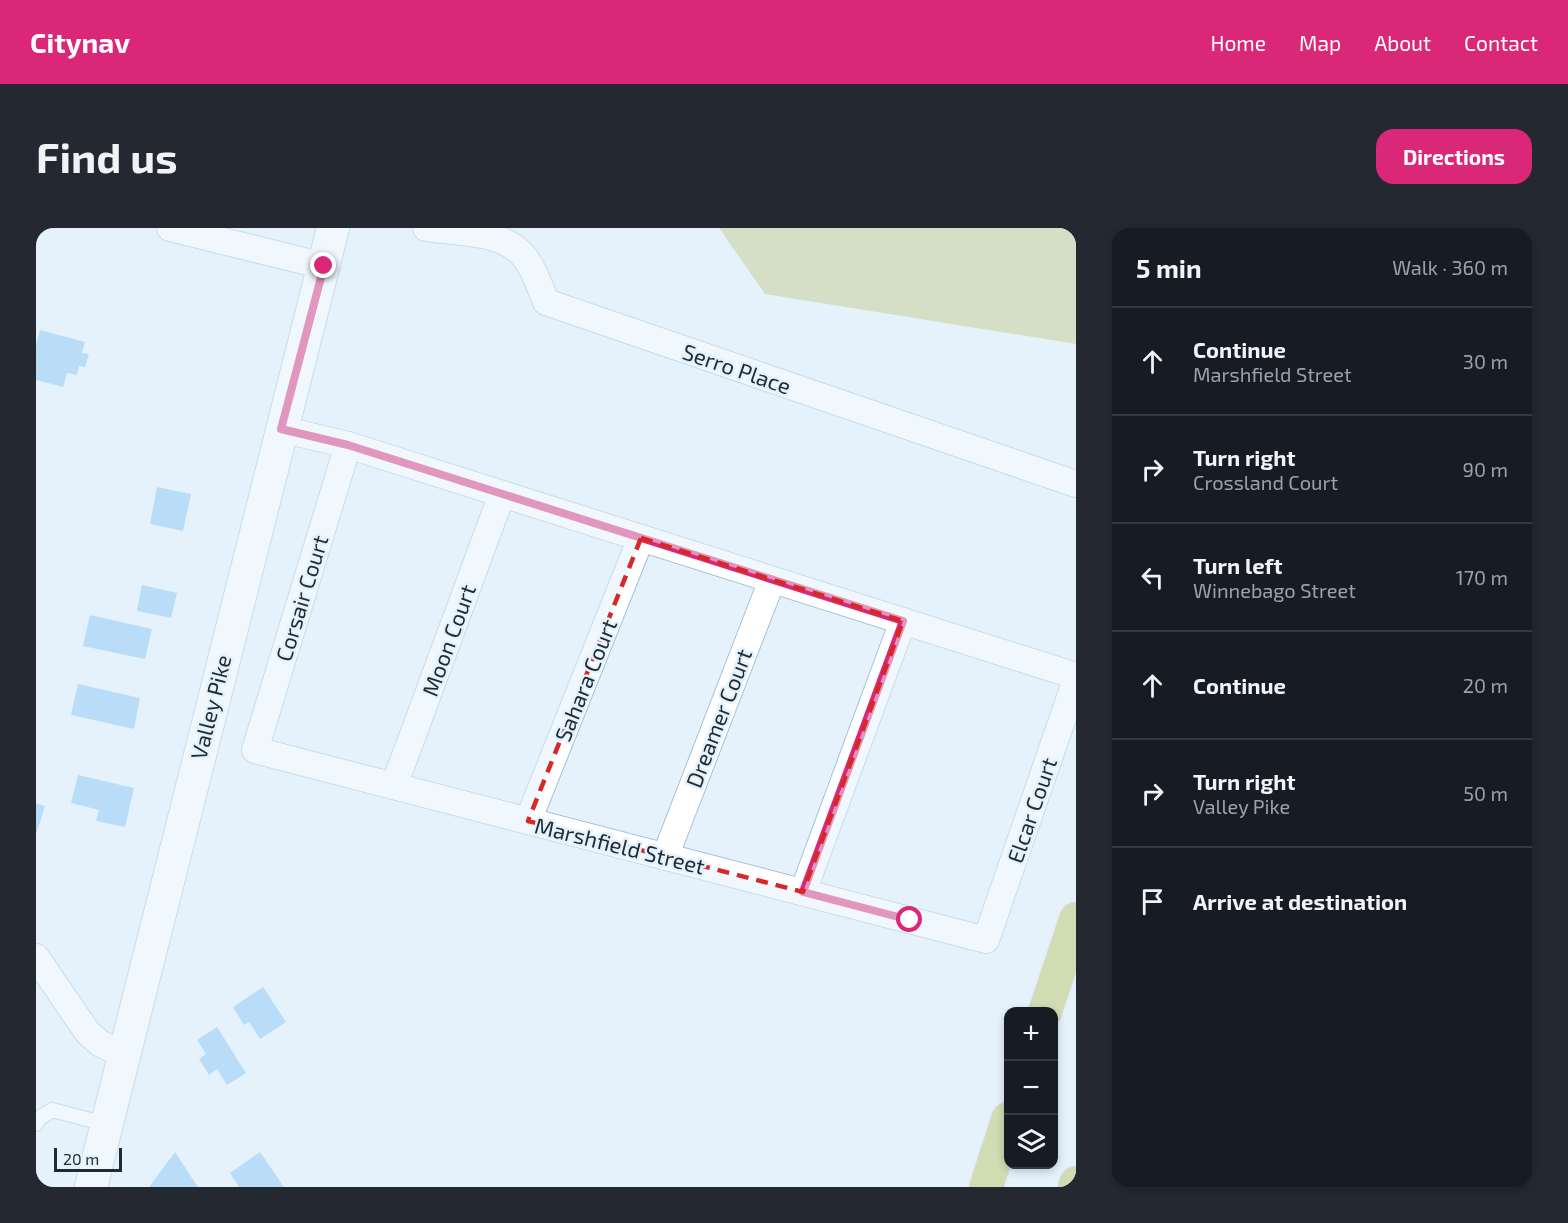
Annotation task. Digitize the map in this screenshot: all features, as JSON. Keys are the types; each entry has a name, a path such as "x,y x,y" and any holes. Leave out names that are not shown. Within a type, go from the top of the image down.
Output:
{"highway":[{"path":"1046,1007 1076,919"},
{"path":"986,1187 1004,1131"}],"street":[{"path":"170,228 324,266"},
{"name":"Valley Pike","path":"91,1187 333,228"},
{"name":"Serro Place","path":"426,228 504,240 516,248 527,260 546,302 1076,484"},
{"path":"281,429 348,445 1076,678"},
{"name":"Corsair Court","path":"255,750 348,445"},
{"name":"Moon Court","path":"394,786 502,494"},
{"name":"Sahara Court","path":"528,821 641,538"},
{"name":"Dreamer Court","path":"665,856 772,580"},
{"path":"803,892 903,621"},
{"name":"Elcar Court","path":"986,940 1076,678"},
{"name":"Marshfield Street","path":"255,750 986,940"},
{"path":"36,957 88,1033 101,1044 124,1054"}],"lane":[{"path":"36,1124 40,1117 52,1110 106,1124"}],"highlighted area":[{"path":"641,538 903,621 803,892 528,821"}],"green space":[{"path":"719,228 1076,228 1076,344 765,294"}],"building":[{"path":"40,330 85,342 82,353 89,354 85,367 79,366 77,375 67,373 63,387 36,380 36,345"},
{"path":"157,487 191,494 183,531 150,524"},
{"path":"142,585 177,593 171,618 137,611"},
{"path":"90,615 152,629 145,659 83,646"},
{"path":"78,684 140,698 134,729 71,715"},
{"path":"78,775 134,788 125,827 96,821 99,810 71,803"},
{"path":"36,803 45,806 37,832 36,832"},
{"path":"263,987 286,1022 260,1039 249,1022 244,1025 233,1007"},
{"path":"217,1027 246,1073 227,1085 217,1069 209,1075 199,1059 206,1054 197,1040"},
{"path":"175,1152 198,1187 149,1187"},
{"path":"260,1152 284,1187 239,1187 230,1173"}],"route":[{"path":"324,266 281,429 348,445 903,621 803,892 910,920"}]}
